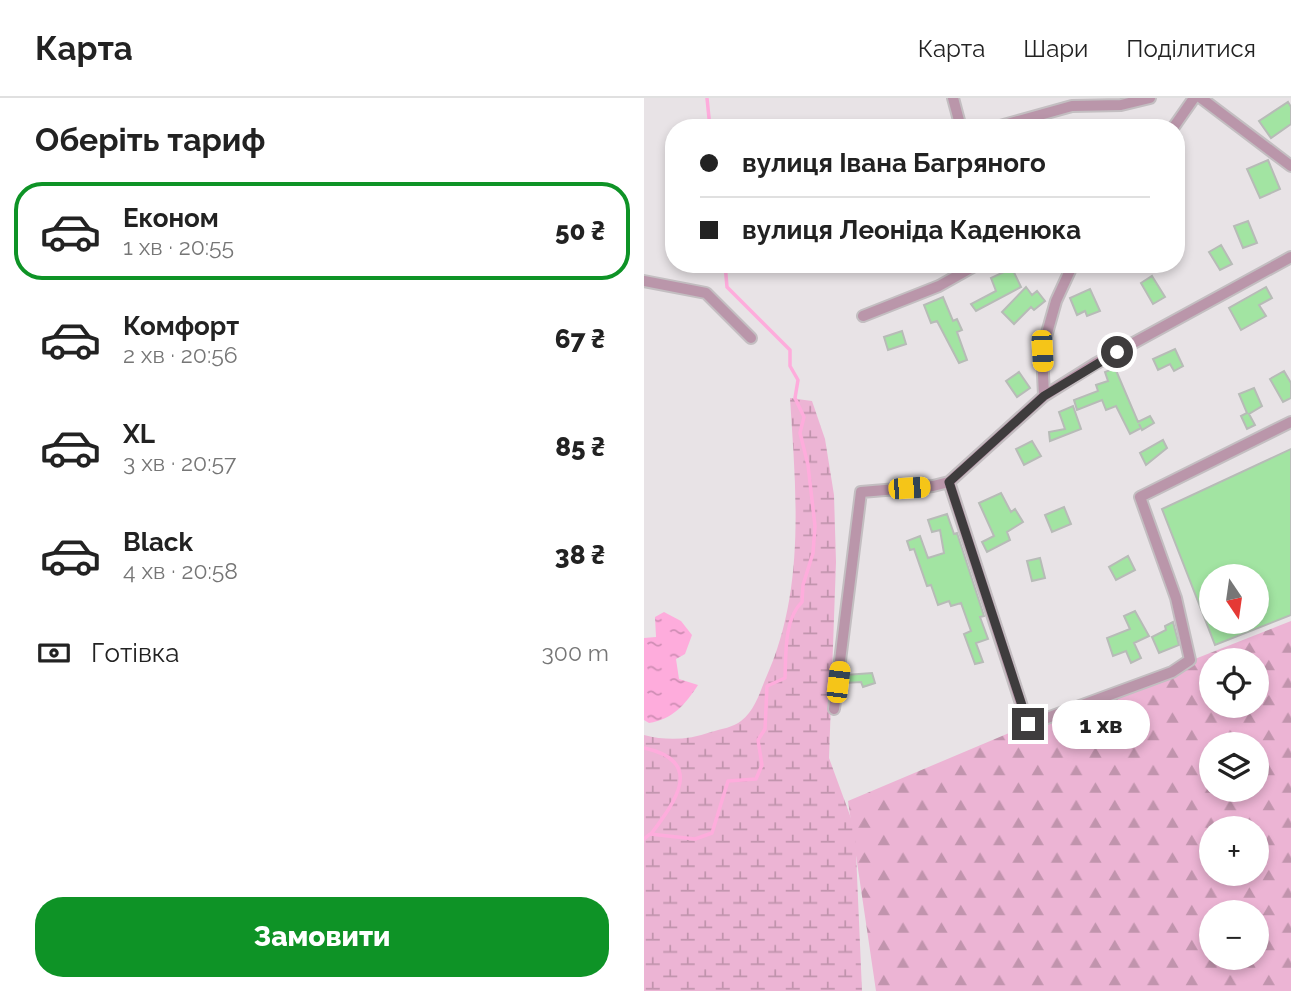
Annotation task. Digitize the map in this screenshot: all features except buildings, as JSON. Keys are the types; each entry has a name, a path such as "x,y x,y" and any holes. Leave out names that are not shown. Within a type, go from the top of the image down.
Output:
{"street":[{"path":"953,98 959,119"},
{"path":"1025,119 1072,106 1121,105 1150,98"},
{"path":"1179,119 1194,98"},
{"path":"1201,98 1291,166"},
{"path":"834,709 861,492 933,486 949,482 1044,396 1107,357 1291,257"},
{"path":"863,316 939,286 962,273"},
{"path":"1044,396 1042,351 1056,301 1069,273"},
{"path":"644,282 706,293 751,338"},
{"path":"949,482 1028,724 1172,672 1190,660 1179,608 1140,497 1291,422"}],"green space":[{"path":"790,398 812,401 825,439 834,495 836,562 829,758 855,829 862,991 644,991 644,735 669,739 686,738 731,726 746,717 758,697 778,646 793,577 796,506"},
{"path":"1291,621 1291,991 876,991 848,801 1028,725 1199,657 1199,718 1269,718 1269,648 1223,648 1258,634 1269,634 1269,630"}],"water":[{"path":"664,612 681,621 692,635 685,654 676,659 679,679 698,685 678,710 649,723 644,720 644,638 656,637 655,617"}],"waterway":[{"path":"707,98 709,119"},
{"path":"644,839 650,834 695,839 712,833 728,781 756,779 762,765 758,740 765,729 767,686 785,678 789,627 802,602 803,585 813,553 815,526 808,465 800,433 804,417 795,398 798,380 790,366 790,350 727,287 726,273"},
{"path":"644,748 663,754 674,762 680,772 676,796 651,834"}],"route":[{"path":"1028,724 949,482 1044,396 1117,352"}]}
